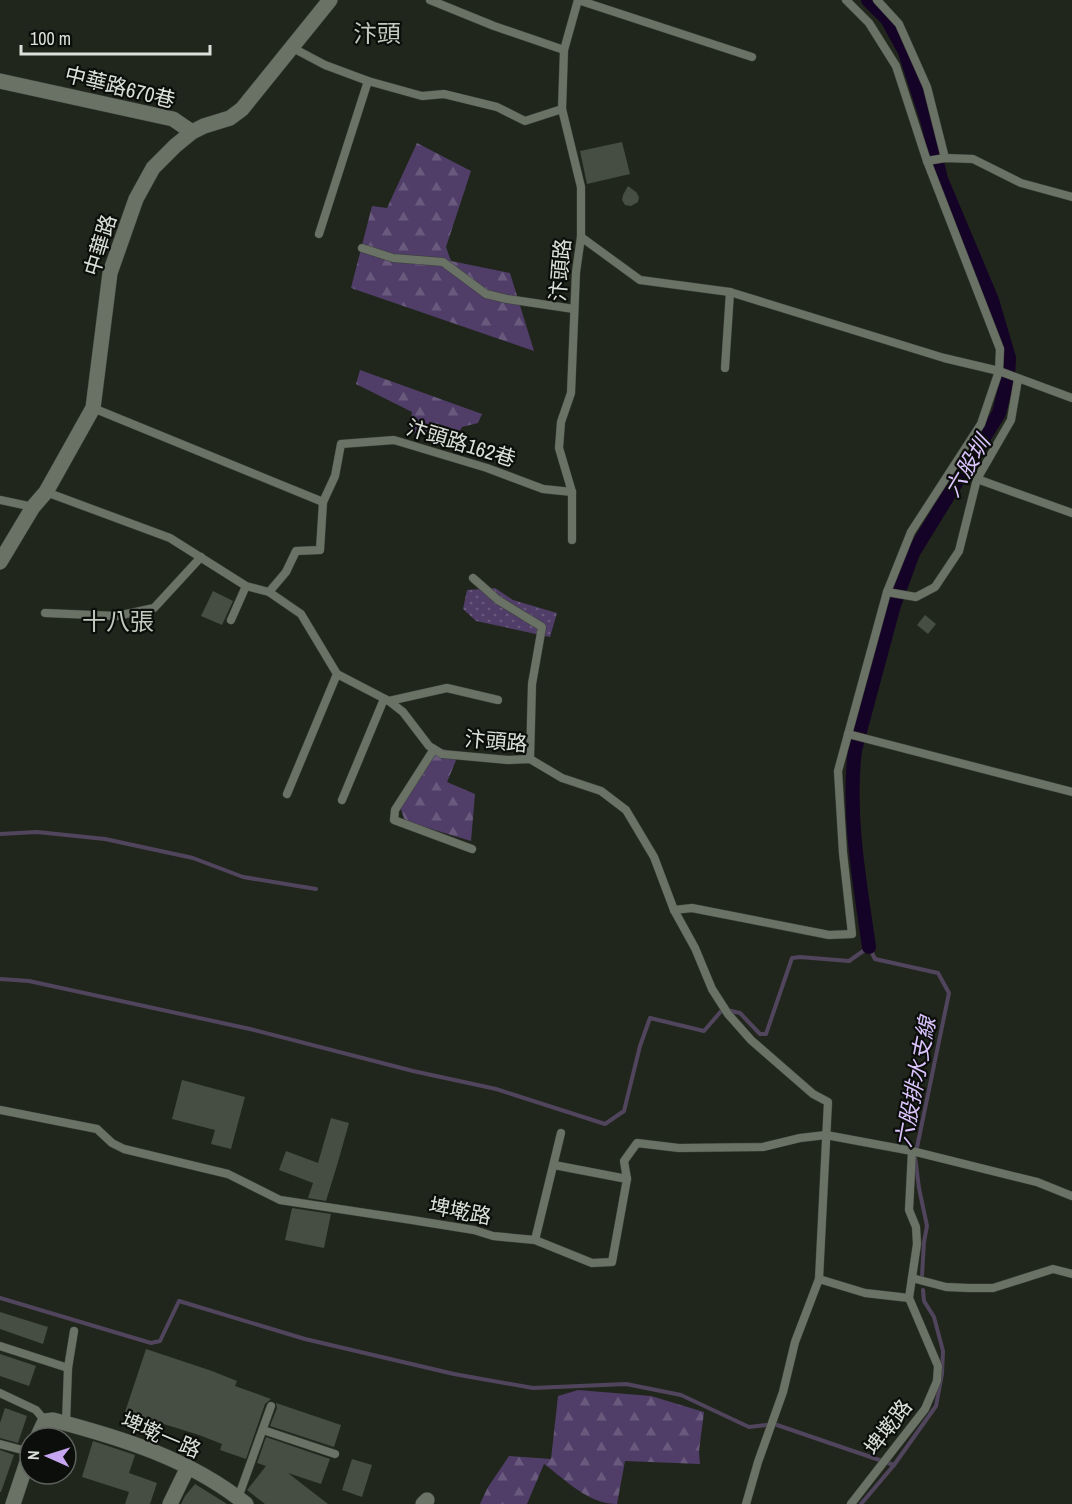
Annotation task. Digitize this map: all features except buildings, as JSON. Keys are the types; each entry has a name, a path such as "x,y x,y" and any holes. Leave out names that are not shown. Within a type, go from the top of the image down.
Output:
{"street":[{"name":"中華路","path":"0,562 33,507 46,492 93,408 110,273 136,199 153,168 192,132 230,118 242,109 330,0"},
{"name":"中華路670巷","path":"0,81 173,119 192,132"},
{"path":"50,1426 55,1421"},
{"name":"埤墘一路","path":"55,1421 148,1448 188,1467 242,1501"},
{"path":"170,1504 188,1467"},
{"path":"14,1504 20,1486"}],"lane":[{"path":"430,0 494,26 564,50"},
{"path":"578,0 752,57"},
{"name":"汴頭路","path":"572,540 572,492 559,448 561,422 571,393 576,272 581,237 581,187 562,109 564,50 578,0"},
{"path":"674,910 693,908 829,935 852,934 843,853 838,771 851,734 890,593 911,532 981,424 999,371 1000,349 927,161 896,66 869,23 846,0"},
{"path":"877,0 899,24 927,87 944,158"},
{"path":"291,47 325,65 368,81 422,96 444,94 497,107 525,121 562,109"},
{"path":"319,234 368,81"},
{"path":"927,161 944,158 973,159 1021,183 1072,197"},
{"path":"581,237 640,280 730,292 944,358 999,371 1072,398"},
{"path":"362,248 393,258 442,262 486,294 574,309"},
{"path":"725,368 730,292"},
{"path":"890,593 916,597 935,587 958,551 977,479 1011,420 1018,379"},
{"path":"93,408 323,502"},
{"name":"汴頭路162巷","path":"269,592 286,572 296,551 320,550 323,502 335,476 341,444 394,440 487,468 543,489 572,492"},
{"path":"977,479 1072,513"},
{"name":"汴頭路","path":"46,492 170,538 246,586 269,592 301,614 338,674 403,712 418,735 442,754 491,759 530,759 562,778 601,791 626,810 654,857 674,910 695,948 712,989 728,1014 751,1040 813,1094 828,1101 826,1135"},
{"path":"0,500 33,507"},
{"path":"45,613 117,616 154,609 201,557"},
{"path":"473,578 498,600 542,627 532,684 530,759"},
{"path":"231,620 246,586"},
{"path":"287,794 338,674"},
{"path":"342,800 386,700 447,688 498,700"},
{"path":"851,734 1072,792"},
{"path":"434,749 395,810 394,820 472,849"},
{"name":"埤墘路","path":"0,1110 97,1129 112,1143 124,1149 228,1174 280,1200 474,1230 493,1236 535,1240 592,1263 612,1262 627,1179 624,1161 637,1143 679,1148 763,1147 800,1138 826,1135 912,1151 1037,1182 1072,1196"},
{"path":"535,1240 561,1133"},
{"path":"746,1504 783,1392 795,1342 819,1279 826,1135"},
{"path":"819,1279 865,1293 909,1298 917,1244 916,1227 909,1210 912,1151"},
{"path":"554,1165 627,1179"},
{"path":"912,1278 946,1287 993,1288 1053,1269 1072,1274"},
{"name":"埤墘路","path":"851,1504 925,1409 937,1381 938,1366 909,1298"},
{"path":"0,1394 55,1421 74,1331"},
{"path":"0,1346 68,1368"},
{"path":"242,1501 271,1406"},
{"path":"262,1430 335,1454"},
{"path":"0,1444 18,1449"}],"green space":[{"path":"417,143 471,171 446,247 451,261 510,273 534,351 351,288 372,206 387,208"},
{"path":"360,370 482,414 478,423 462,427 452,444 409,431 412,412 356,384"},
{"path":"495,588 513,600 557,613 550,637 476,621 463,609 467,590"},
{"path":"431,746 459,753 447,782 475,794 471,841 405,821 399,804"},
{"path":"578,1390 651,1396 704,1412 699,1451 700,1464 625,1461 617,1504 606,1503 587,1496 544,1464 527,1504 480,1504 488,1487 509,1456 551,1459 558,1396"}],"waterway":[{"name":"六股圳","path":"868,0 887,19 905,52 928,123 941,179 992,300 1009,358 1008,377 999,413 913,553 894,605 855,750 854,824 869,947"},
{"path":"0,834 37,832 105,839 193,858 243,877 316,889"},
{"path":"0,979 29,981 250,1029 413,1071 496,1089 605,1124 624,1111 640,1046 650,1018 704,1031 723,1009 740,1013 760,1034 766,1034 792,958 849,961 869,947 875,959 938,973 949,993 915,1157 927,1226 922,1276"},
{"name":"六股排水支線","path":"861,1504 894,1465 936,1406 942,1374 943,1351 934,1317 924,1301 923,1290"},
{"path":"0,1298 151,1343 160,1341 179,1301 305,1339 454,1374 533,1388 626,1384 681,1395 749,1427 774,1424 894,1465"}],"district":[{"name":"汴頭","path":"377,33"},
{"name":"十八張","path":"118,621"}]}
